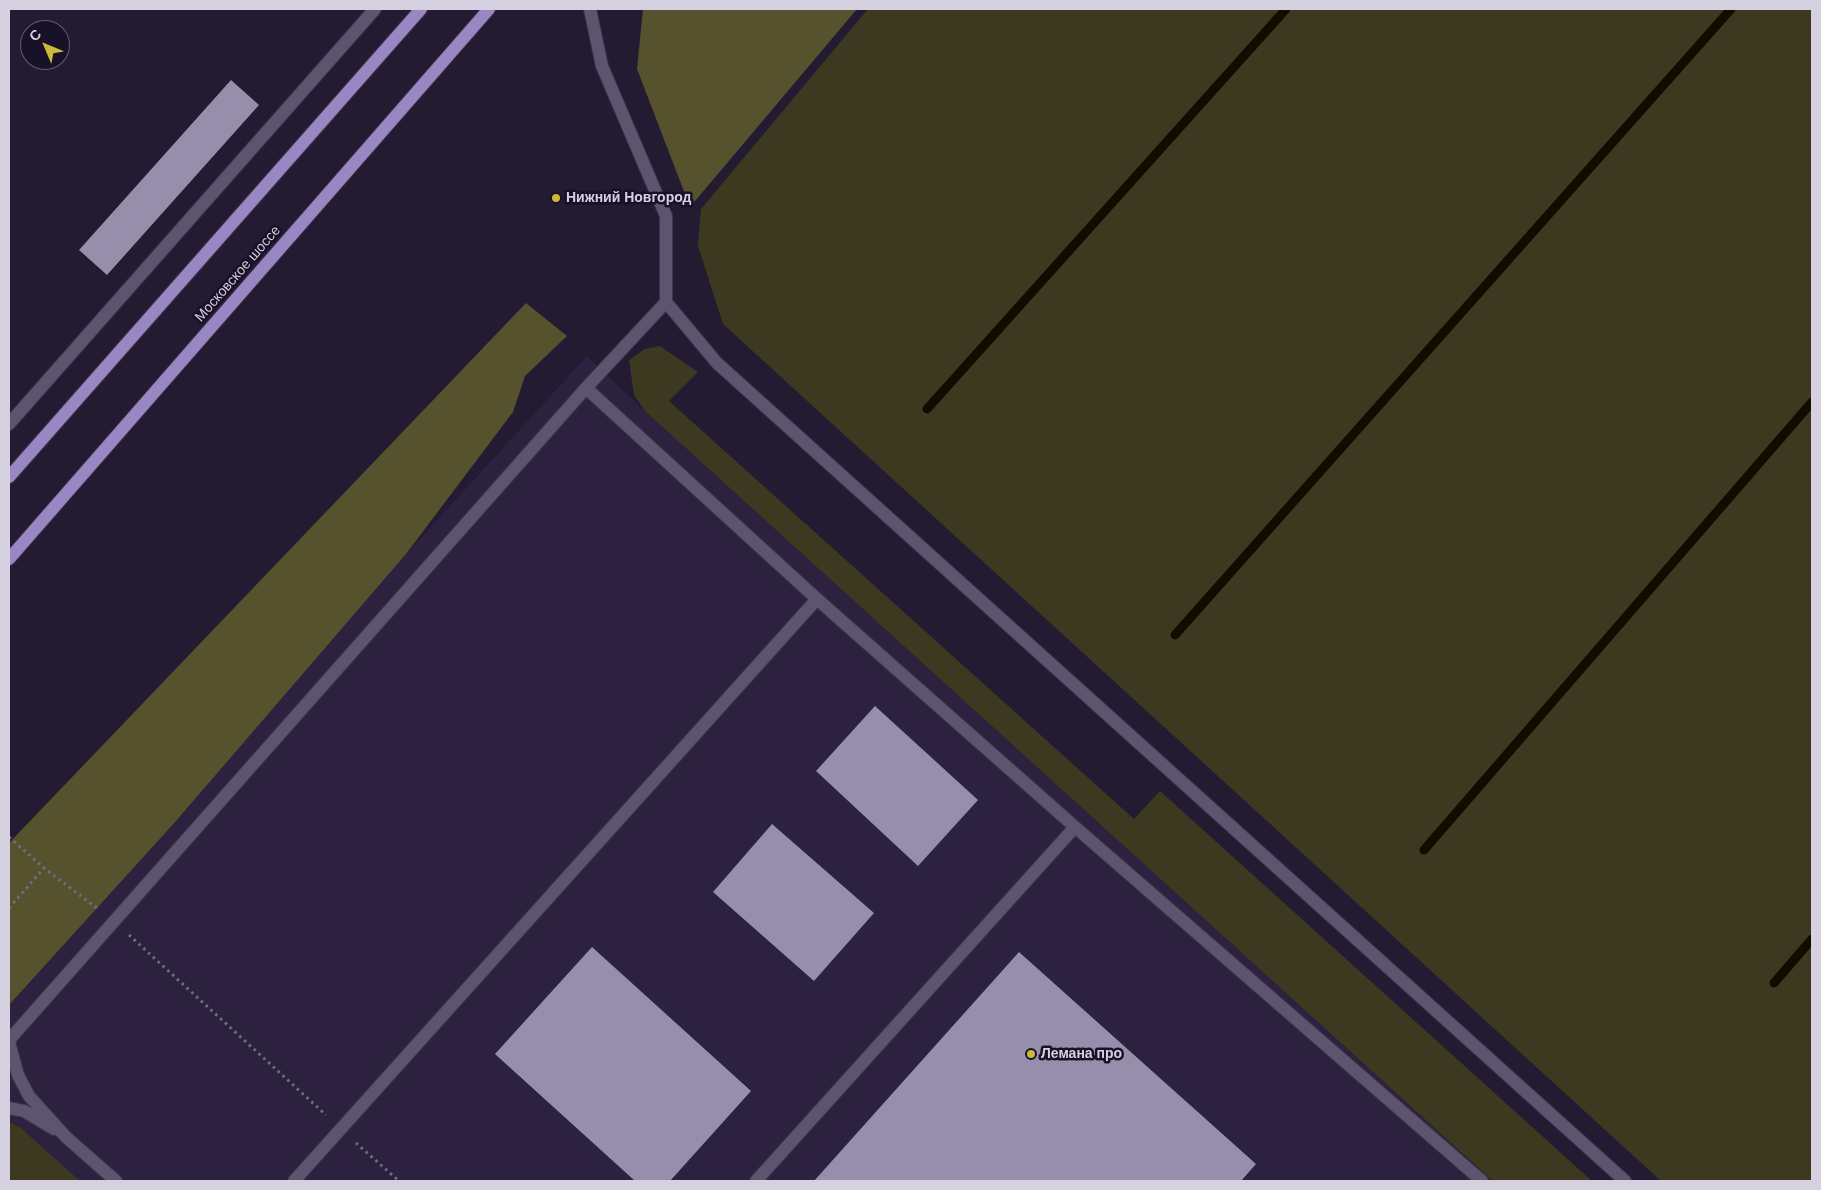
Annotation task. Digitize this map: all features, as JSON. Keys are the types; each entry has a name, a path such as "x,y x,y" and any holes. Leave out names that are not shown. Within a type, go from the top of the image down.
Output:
{"main road":[{"path":"9,477 421,9"},
{"name":"Московское шоссе","path":"9,559 489,9"}],"lane":[{"path":"9,424 375,9"},
{"path":"590,9 602,66 666,216 666,302 717,363 1625,1181"},
{"path":"116,1181 66,1137 29,1096 18,1076 9,1041 586,388 666,302"},
{"path":"586,388 818,599 1075,827 1482,1181"},
{"path":"294,1181 818,599"},
{"path":"756,1181 1075,827"},
{"path":"9,1108 24,1111 66,1137"}],"path":[{"path":"9,837 44,868 114,921 399,1181"},
{"path":"9,908 44,868"}],"shaded area":[{"path":"643,9 857,9 690,207 637,69"},
{"path":"868,9 1812,9 1812,1181 1661,1181 723,324 698,246 701,209"},
{"path":"526,303 567,336 525,376 513,412 406,554 176,821 9,1005 9,843"},
{"path":"660,346 698,372 669,401 1134,819 1160,791 1592,1181 1493,1181 645,411 634,395 629,360 645,349"},
{"path":"587,356 645,411 1493,1181 80,1181 21,1128 9,1122 9,1005 176,821 406,554"},
{"path":"9,1122 21,1128 80,1181 9,1181"}],"building":[{"path":"231,80 259,105 107,275 79,250"},
{"path":"875,706 978,800 918,866 816,771"},
{"path":"772,824 874,913 814,981 713,892"},
{"path":"592,947 751,1091 670,1181 635,1181 495,1054"},
{"name":"Лемана про","path":"1019,952 1256,1164 1241,1181 814,1181"}],"waterway":[{"path":"927,409 1286,9"},
{"path":"1175,635 1731,9"},
{"path":"1424,850 1812,402"},
{"path":"1774,983 1812,939"}],"place":[{"name":"Нижний Новгород","path":"556,198"},
{"name":"Лемана про","path":"1031,1054"}]}
